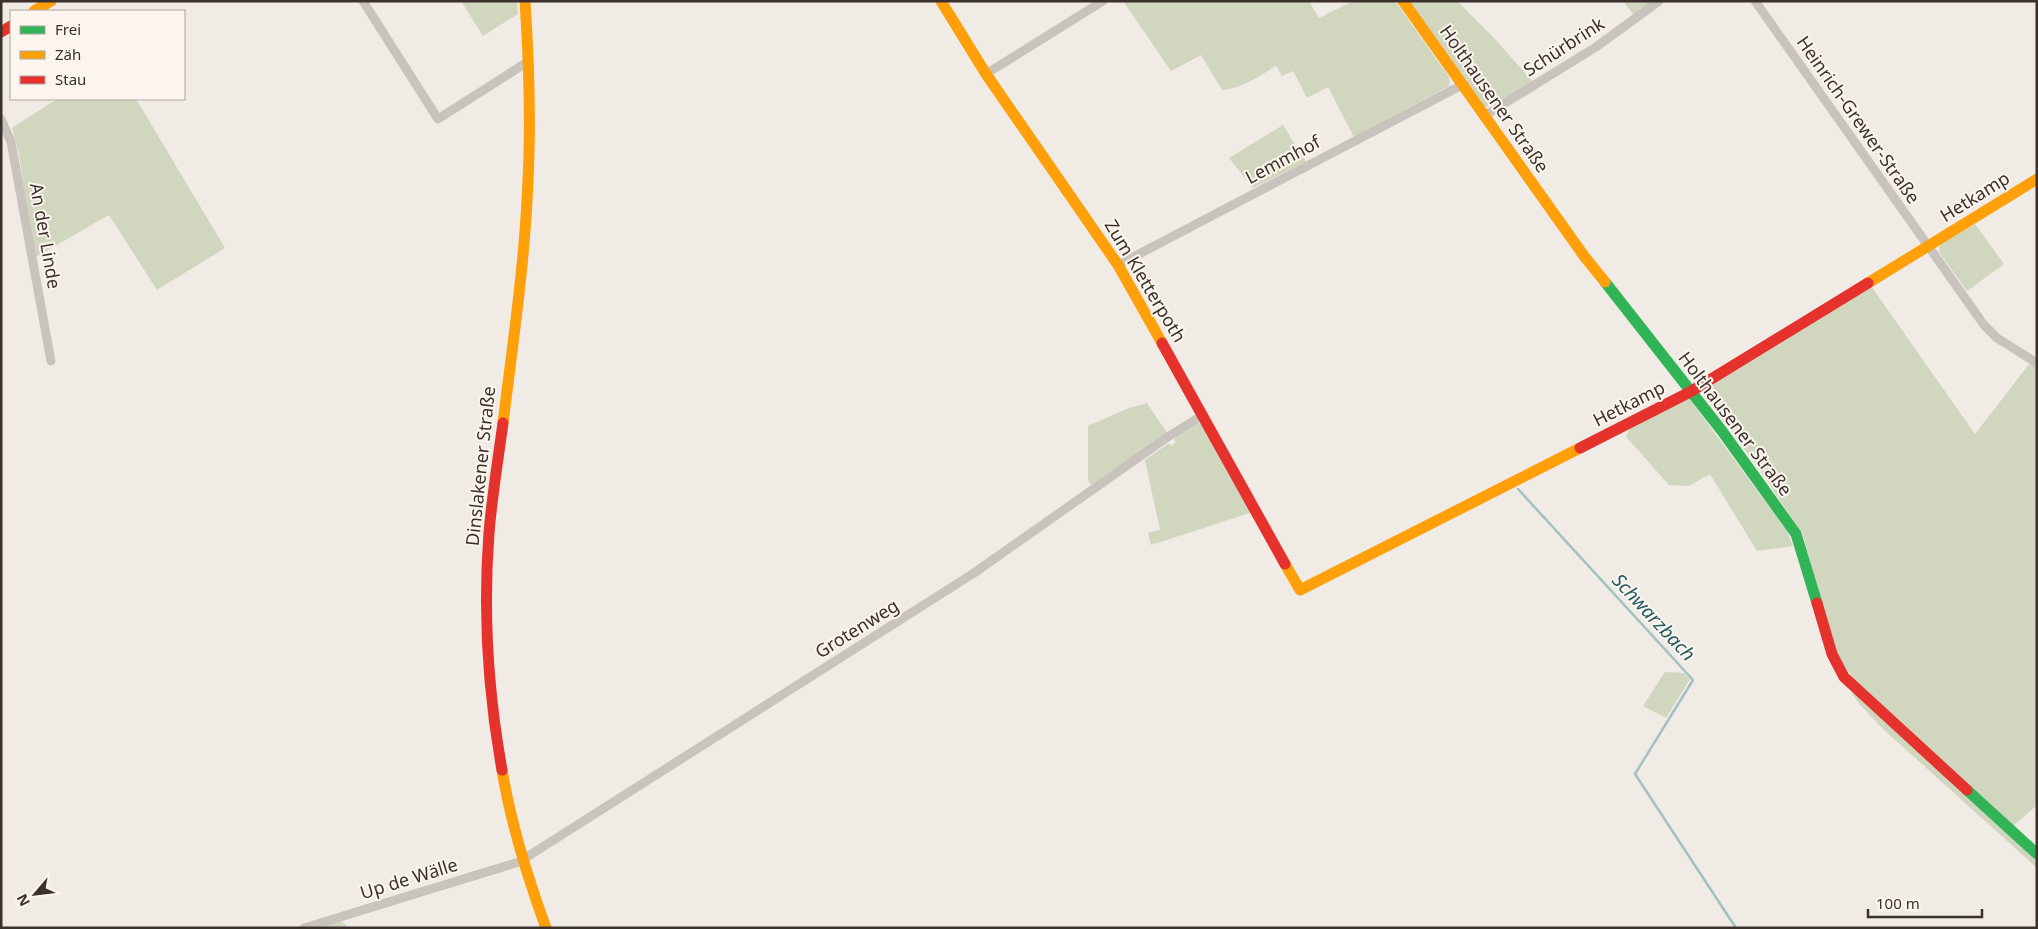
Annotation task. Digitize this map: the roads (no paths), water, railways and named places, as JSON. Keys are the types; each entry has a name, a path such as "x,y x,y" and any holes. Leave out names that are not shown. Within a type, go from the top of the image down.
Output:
{"street":[{"path":"36,10 51,1"},
{"path":"363,1 438,119 529,62"},
{"name":"Dinslakener Straße","path":"525,1 529,62 529,150 525,239 489,533 486,625 497,746 506,794 523,860 546,928"},
{"name":"Zum Kletterpoth","path":"941,1 986,74 1118,265 1300,590"},
{"path":"986,74 1103,1"},
{"name":"Holthausener Straße","path":"1403,1 1584,256 1722,431 1796,534 1832,654 1844,677 2037,854"},
{"name":"Schürbrink","path":"1484,116 1596,47 1658,1"},
{"name":"Heinrich-Grewer-Straße","path":"1755,1 1927,247 1984,325 1997,338 2037,363"},
{"name":"Lemmhof","path":"1118,265 1462,84"},
{"name":"An der Linde","path":"1,119 11,142 51,361"},
{"name":"Hetkamp","path":"1300,590 1690,392 2037,179"},
{"name":"Grotenweg","path":"523,860 974,573 1166,438 1203,415"},
{"name":"Up de Wälle","path":"304,928 523,860"}],"waterway":[{"name":"Schwarzbach","path":"1518,489 1693,680 1635,774 1736,928"}]}
